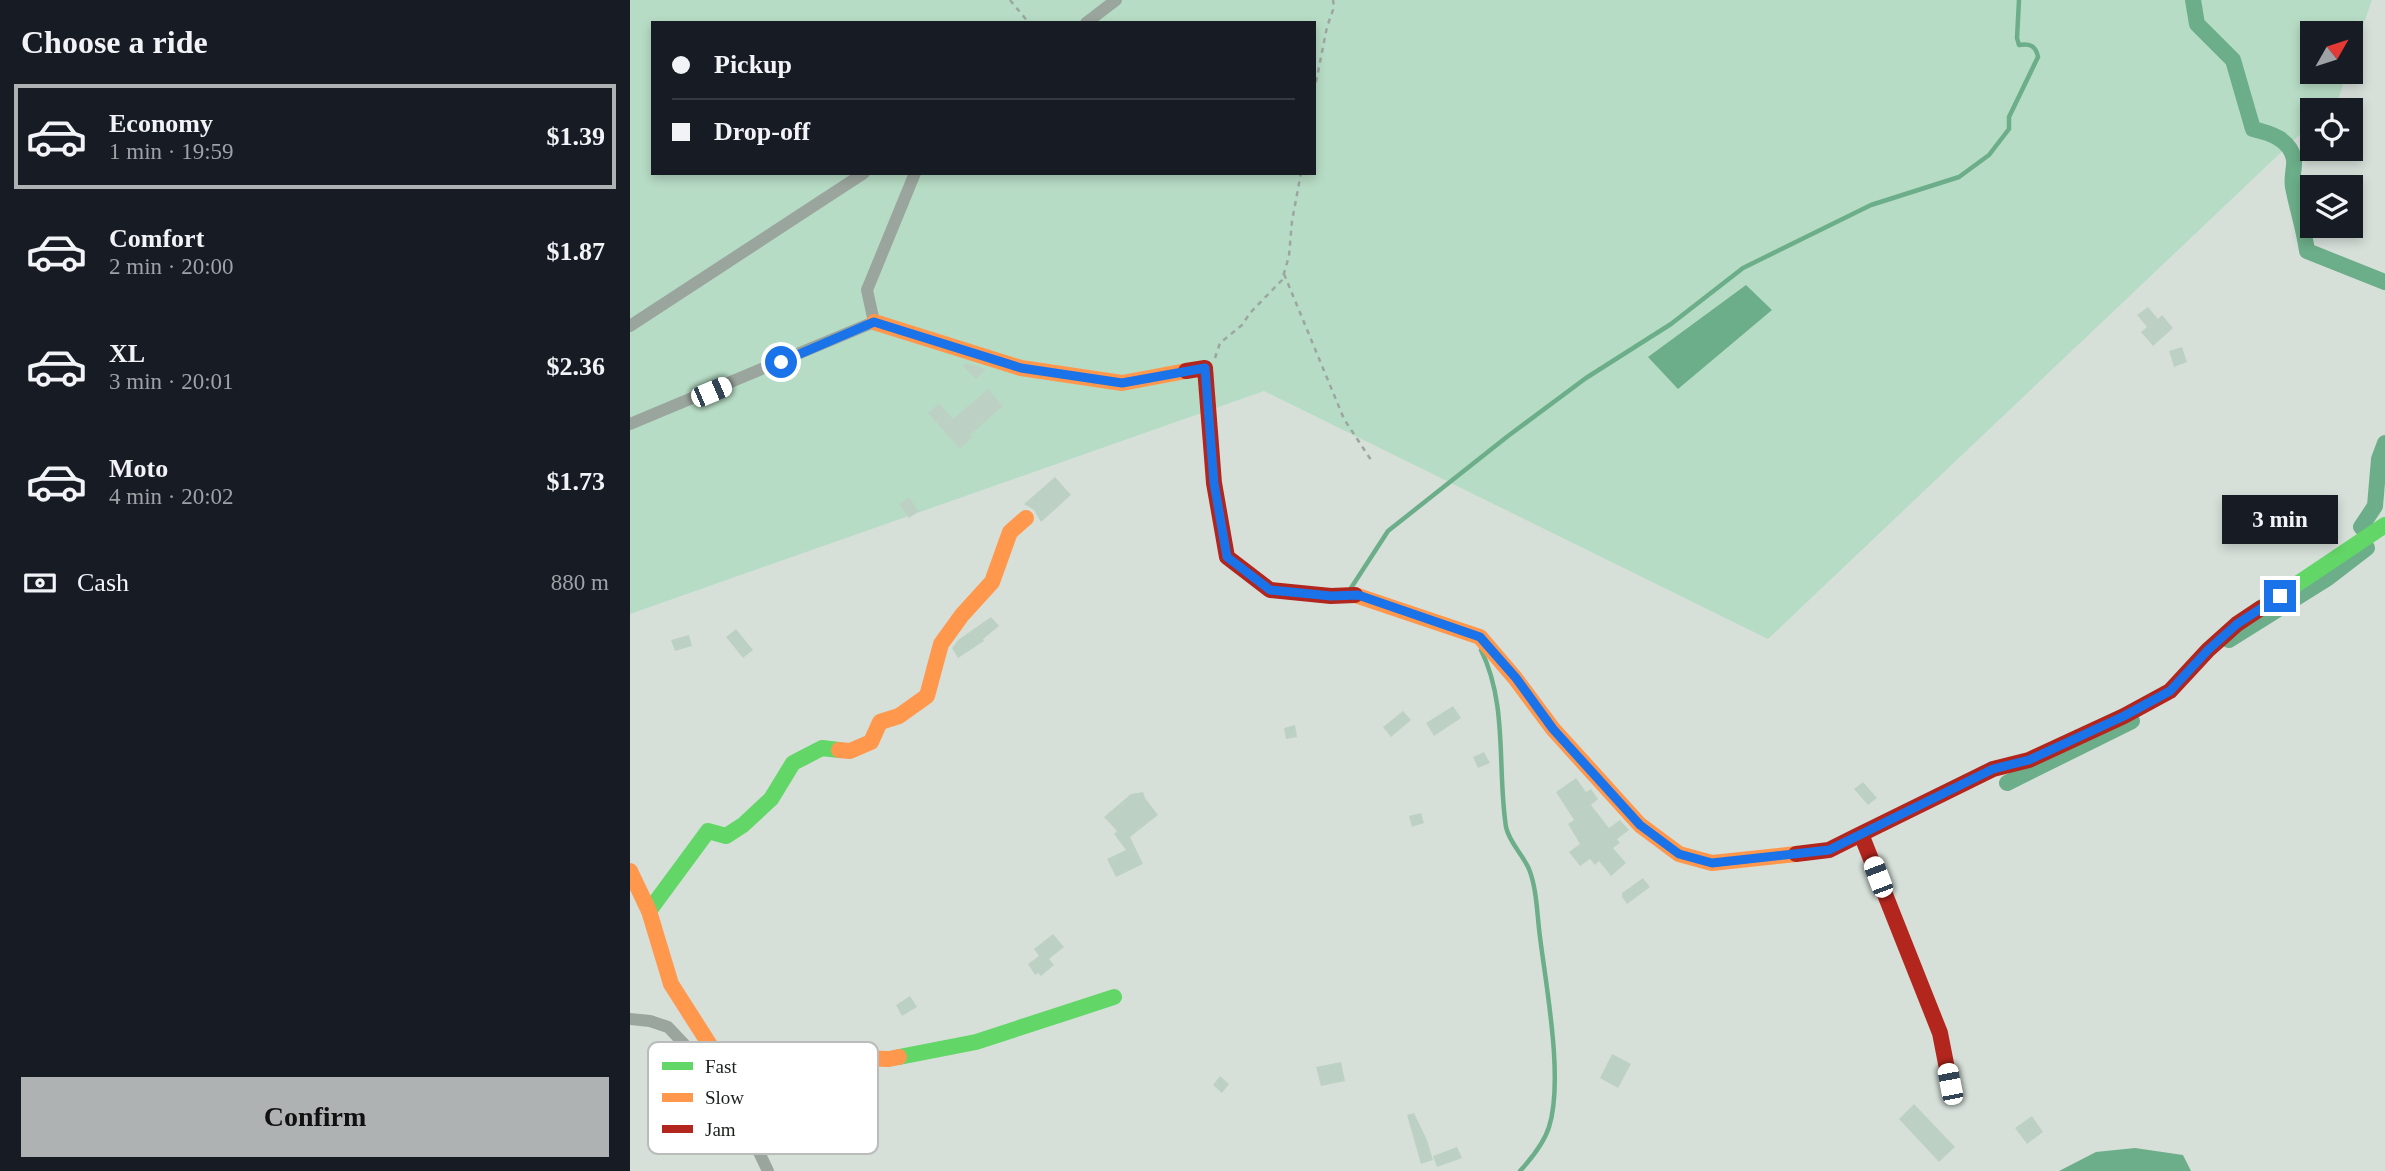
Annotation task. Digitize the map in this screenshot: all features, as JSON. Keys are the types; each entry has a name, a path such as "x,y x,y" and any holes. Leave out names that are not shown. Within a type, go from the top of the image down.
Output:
{"street":[{"path":"1089,21 1116,0"},
{"path":"630,326 861,175"},
{"path":"874,322 867,290 914,175"},
{"path":"630,424 874,322 1021,368 1122,383 1205,368 1214,483 1227,557 1270,590 1331,596 1358,595 1480,637 1516,678 1553,729 1640,825 1679,854 1712,863 1829,850 1993,769 2029,760 2124,716 2170,691 2208,650 2237,624 2385,525"},
{"path":"649,911 708,831 726,836 743,825 771,799 793,764 822,748 850,751 871,742 880,722 899,716 927,696 941,644 962,615 992,583 1010,532 1026,518"},
{"path":"1861,834 1940,1033 1950,1084"},
{"path":"630,871 649,911 671,984 708,1042"},
{"path":"878,1059 963,1044 1114,997"},
{"path":"630,1019 650,1021 668,1027 682,1042"},
{"path":"760,1154 768,1171"}],"path":[{"path":"1010,0 1027,21"},
{"path":"1316,82 1327,27 1334,7 1333,0"},
{"path":"1214,363 1220,343 1242,326 1282,280 1289,256 1292,220 1301,175"},
{"path":"1283,270 1344,419 1374,463"}],"shaded area":[{"path":"630,0 2372,0 2363,26 2363,21 2300,21 2300,84 2343,84 2339,97 2300,98 2300,134 1768,639 1264,391 630,614"},
{"path":"1746,285 1772,310 1678,389 1648,357"},
{"path":"2135,1148 2183,1155 2191,1171 2059,1171 2096,1152"}],"building":[{"path":"2148,307 2158,319 2162,315 2173,328 2153,346 2141,332 2147,327 2137,315"},
{"path":"2182,347 2187,362 2174,367 2169,351"},
{"path":"966,363 986,369 976,379 963,366"},
{"path":"988,389 1003,406 970,435 972,438 960,449 928,413 939,403 953,419"},
{"path":"1055,477 1071,495 1041,522 1034,510 1024,504"},
{"path":"909,497 919,511 909,518 899,504"},
{"path":"991,617 999,626 983,639 984,641 958,658 952,648 958,640"},
{"path":"736,629 753,650 743,658 726,637"},
{"path":"689,635 692,646 675,651 671,640"},
{"path":"1453,706 1461,718 1434,736 1426,723"},
{"path":"1403,711 1411,720 1391,737 1383,727"},
{"path":"1295,725 1297,737 1286,739 1284,728"},
{"path":"1484,752 1490,763 1478,768 1473,757"},
{"path":"1576,778 1586,792 1591,789 1598,799 1591,805 1609,828 1620,820 1629,830 1617,839 1620,843 1613,848 1626,863 1611,876 1599,861 1595,865 1590,859 1580,866 1569,852 1580,844 1568,824 1574,820 1556,792"},
{"path":"1863,782 1877,798 1868,805 1854,789"},
{"path":"1143,792 1158,815 1130,837 1143,864 1116,877 1107,859 1126,850 1114,834 1117,831 1104,817 1131,794"},
{"path":"1421,813 1424,823 1412,827 1409,816"},
{"path":"1643,878 1650,887 1627,904 1622,893"},
{"path":"1053,934 1064,947 1049,959 1054,965 1041,976 1038,973 1035,975 1028,964 1039,956 1034,949"},
{"path":"910,996 917,1007 902,1016 896,1005"},
{"path":"1612,1054 1631,1064 1618,1088 1600,1078"},
{"path":"1341,1062 1345,1081 1321,1086 1316,1067"},
{"path":"1220,1076 1229,1084 1222,1093 1213,1085"},
{"path":"1914,1104 1955,1147 1939,1162 1899,1119"},
{"path":"1414,1113 1433,1160 1421,1164 1407,1115"},
{"path":"2032,1116 2043,1132 2027,1144 2015,1128"},
{"path":"1457,1147 1462,1158 1437,1167 1433,1156"}],"waterway":[{"path":"1351,588 1388,531 1586,378 1671,324 1743,268 1871,205 1959,177 1989,155 2009,129 2009,117 2038,57 2032,46 2019,45 2019,0"},
{"path":"2193,0 2197,24 2233,60 2253,129 2278,138 2292,152 2293,187 2307,251 2385,282"},
{"path":"2361,527 2375,506 2379,459 2385,443"},
{"path":"2229,640 2328,578 2367,548"},
{"path":"1481,650 1495,692 1506,827 1529,869 1534,885 1554,1059 1555,1084 1549,1127 1541,1145 1520,1171"},
{"path":"2007,783 2132,721"}],"traffic: fast":[{"path":"2261,608 2385,525"},
{"path":"649,911 708,831 726,836 743,825 771,799 793,763 822,748 839,750"},
{"path":"899,1057 976,1042 1114,997"}],"traffic: slow":[{"path":"874,322 1021,368 1122,383 1186,371"},
{"path":"839,750 850,751 871,742 880,722 899,716 927,696 941,644 962,615 992,582 1010,532 1026,518"},
{"path":"1355,595 1480,637 1553,729 1640,825 1679,854 1712,863 1796,854"},
{"path":"630,871 649,911 671,984 708,1042"},
{"path":"878,1059 899,1057"}],"traffic: jam":[{"path":"1186,371 1205,368 1214,483 1227,557 1270,590 1331,596 1355,595"},
{"path":"1861,834 1993,769 2029,760 2124,716 2170,691 2208,650 2237,624 2261,608"},
{"path":"1796,854 1829,850 1861,834 1940,1033 1950,1084"}],"route":[{"path":"781,362 874,322 1021,368 1122,383 1205,368 1214,483 1227,557 1270,590 1331,596 1358,595 1480,637 1516,678 1553,729 1640,825 1679,854 1712,863 1829,850 1993,769 2029,760 2124,716 2170,691 2208,650 2237,624 2280,596"}]}
